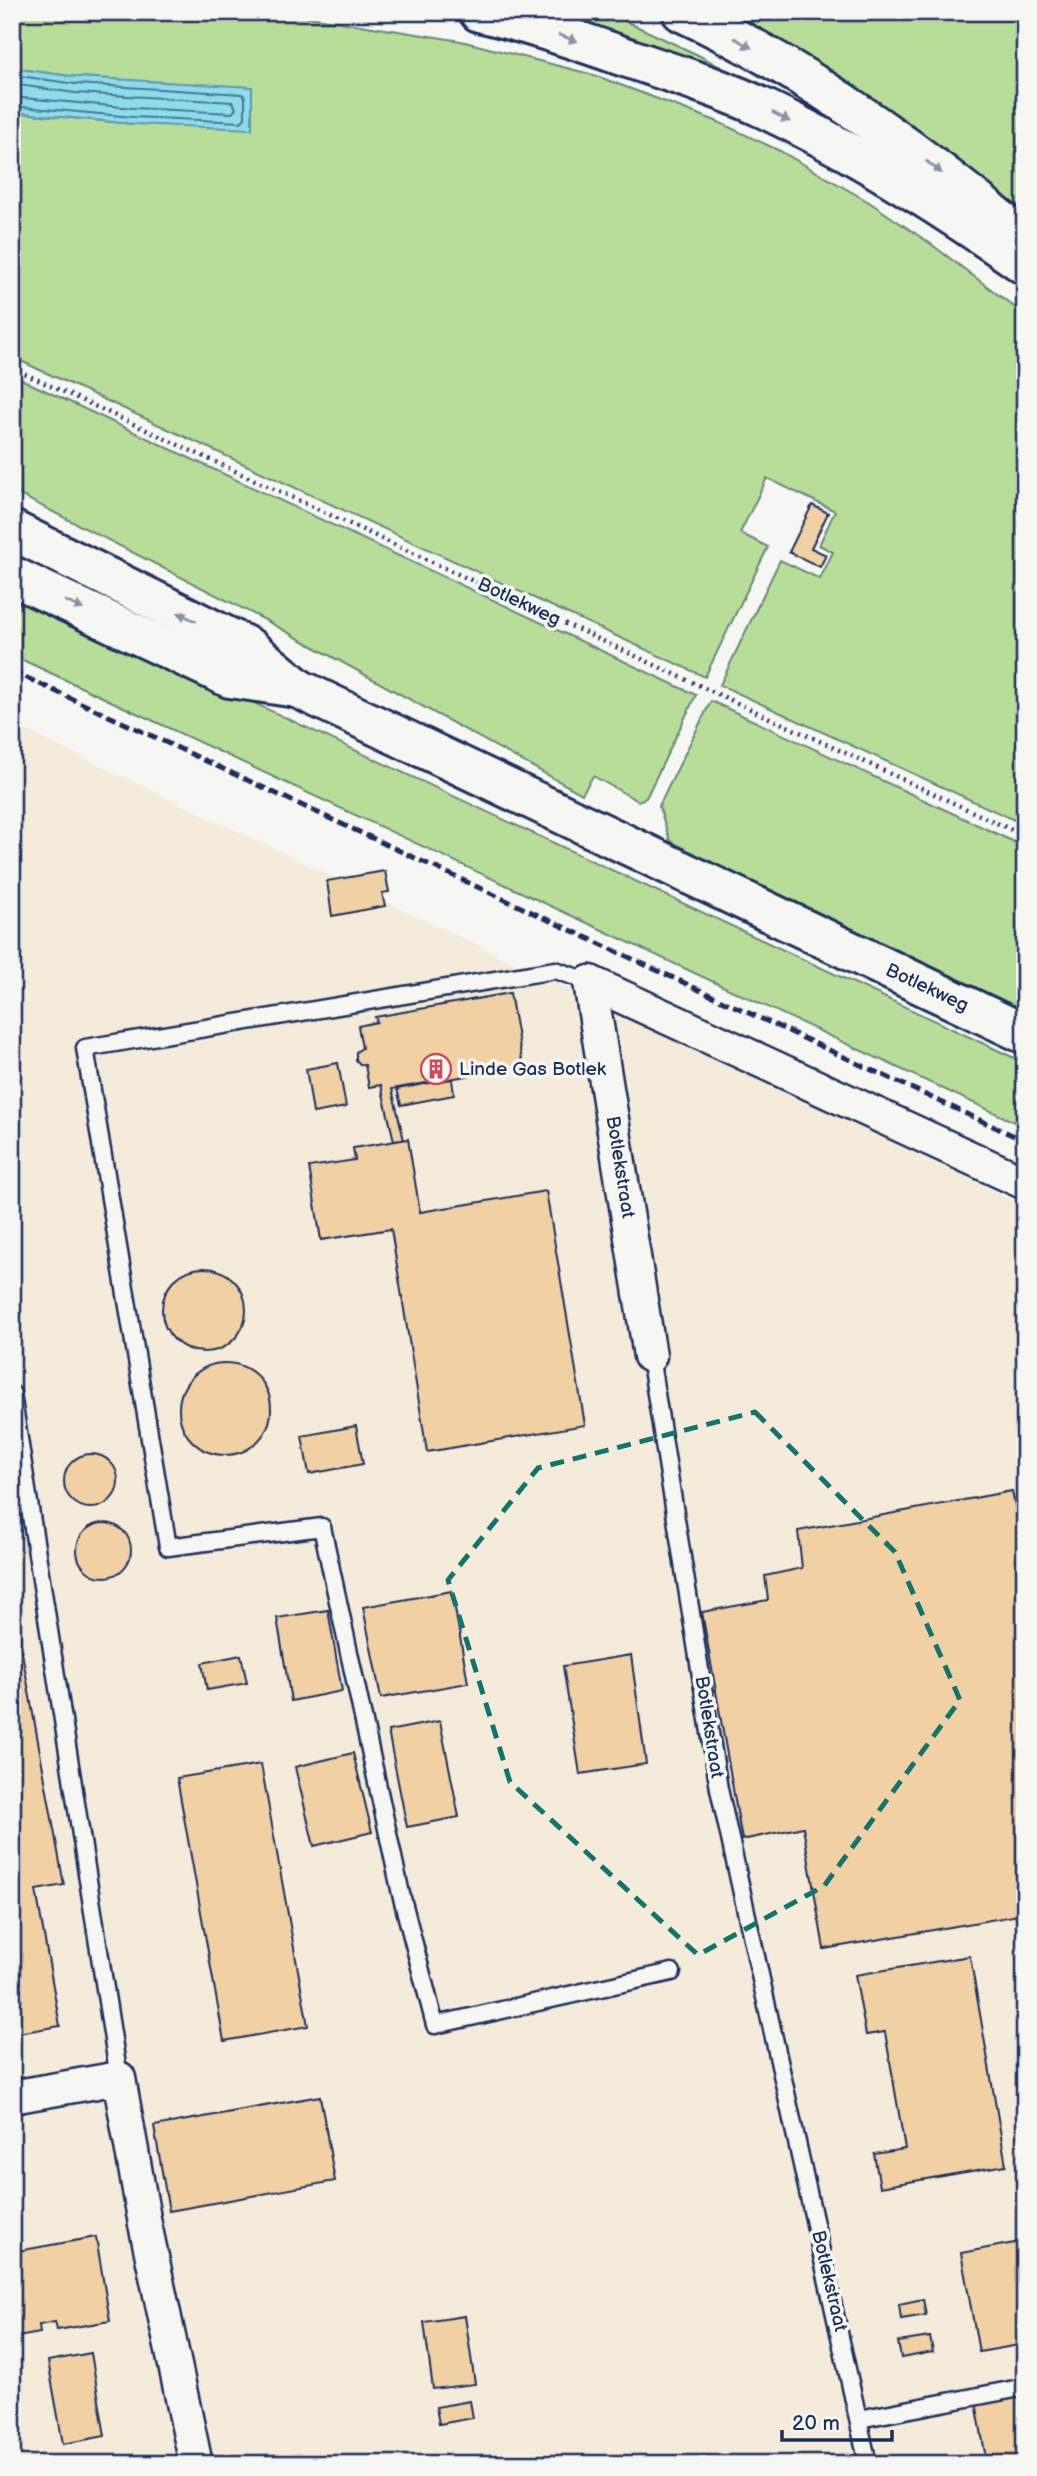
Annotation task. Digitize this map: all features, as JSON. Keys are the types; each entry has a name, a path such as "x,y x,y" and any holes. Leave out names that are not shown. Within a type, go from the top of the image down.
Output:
{"main road":[{"path":"479,12 528,25 760,106 938,206 1025,265"},
{"path":"682,12 783,66 859,115 924,159 1025,240"},
{"name":"Botlekweg","path":"12,530 248,647 299,689 1025,1034"},
{"name":"Botlekweg","path":"12,576 230,678 299,689"}],"street":[{"path":"590,982 1024,1187"},
{"name":"Botlekstraat","path":"590,982 650,1356"},
{"path":"12,2097 119,2078 145,2224 197,2464"}],"lane":[{"path":"590,982 555,970 85,1048 168,1547 322,1527 401,1894 435,2025 672,1972"},
{"name":"Botlekstraat","path":"650,1356 719,1789 868,2464"},
{"path":"12,1394 119,2078"},
{"path":"859,2419 1025,2387"}],"path":[{"name":"Botlekweg","path":"12,368 1025,836"}],"highlighted area":[{"path":"755,1412 895,1552 960,1700 824,1886 698,1955 510,1782 448,1580 538,1468"}],"shaded area":[{"path":"12,724 1025,1206 1025,2464 12,2464"}],"green space":[{"path":"12,12 278,12 461,41 594,75 716,121 780,151 869,202 931,244 1025,315 1025,825 720,685 780,560 820,579 833,552 819,545 835,511 767,478 740,533 768,547 705,677 12,357 12,112 133,124 252,88 77,77 12,68"},
{"path":"540,12 606,12 737,76"},
{"path":"715,12 1025,12 1025,220"},
{"path":"12,375 696,695 646,798 638,801 593,776 582,794 267,621 12,491"},
{"path":"12,590 1025,1063 1025,1127 12,655"},
{"path":"711,701 1025,847 1025,1011 744,880 670,841 659,806"}],"water":[{"path":"12,68 77,77 252,87 252,129 133,124 12,112"}],"building":[{"path":"812,505 828,513 811,548 826,555 820,567 789,552"},
{"path":"385,871 389,892 382,893 385,906 332,916 327,881"},
{"name":"Linde Gas Botlek","path":"510,993 523,1066 392,1089 404,1140 394,1141 381,1085 369,1087 365,1065 356,1060 356,1052 362,1048 358,1026 377,1022 375,1017"},
{"path":"338,1063 346,1107 313,1113 306,1069"},
{"path":"452,1079 454,1095 401,1105 397,1089"},
{"path":"408,1139 420,1212 546,1191 585,1425 427,1452 391,1229 321,1240 309,1167 355,1160 353,1148"},
{"path":"204,1268 220,1271 234,1280 243,1294 246,1310 243,1326 234,1340 220,1349 204,1352 188,1349 174,1340 165,1326 162,1310 165,1294 174,1280 188,1271"},
{"path":"225,1363 243,1367 257,1377 267,1391 271,1409 267,1427 257,1441 243,1451 225,1455 207,1451 193,1441 183,1427 179,1409 183,1391 193,1377 207,1367"},
{"path":"356,1426 363,1464 309,1474 302,1436"},
{"path":"91,1454 110,1462 118,1481 110,1500 91,1508 72,1500 64,1481 72,1462"},
{"path":"1012,1491 1020,1529 1025,1528 1025,1914 824,1949 803,1827 742,1840 702,1612 768,1600 765,1576 802,1568 798,1531"},
{"path":"104,1523 123,1531 131,1550 123,1569 104,1577 85,1569 77,1550 85,1531"},
{"path":"452,1591 468,1683 381,1698 363,1607"},
{"path":"328,1610 342,1691 291,1701 277,1618"},
{"path":"17,1625 64,1885 36,1890 60,2026 12,2034 12,1626"},
{"path":"241,1655 247,1683 207,1690 202,1663"},
{"path":"631,1655 646,1764 580,1774 563,1666"},
{"path":"440,1721 459,1817 407,1827 388,1731"},
{"path":"353,1753 372,1832 314,1846 295,1767"},
{"path":"261,1764 308,2026 224,2041 177,1778"},
{"path":"970,1956 1006,2165 880,2187 874,2154 905,2149 885,2032 866,2035 855,1975"},
{"path":"320,2096 335,2181 169,2211 154,2126"},
{"path":"96,2237 110,2321 57,2330 55,2322 39,2325 40,2333 12,2338 12,2252"},
{"path":"1025,2241 1025,2344 979,2352 961,2253"},
{"path":"923,2299 926,2315 901,2319 899,2304"},
{"path":"465,2316 475,2384 433,2389 424,2322"},
{"path":"930,2337 933,2352 901,2358 898,2342"},
{"path":"91,2353 105,2436 63,2444 48,2361"},
{"path":"1025,2388 1025,2464 987,2464 975,2397"},
{"path":"470,2401 473,2418 439,2424 436,2407"}],"railway":[{"path":"12,671 1025,1141"}],"place":[{"name":"Linde Gas Botlek","path":"436,1069"}]}
